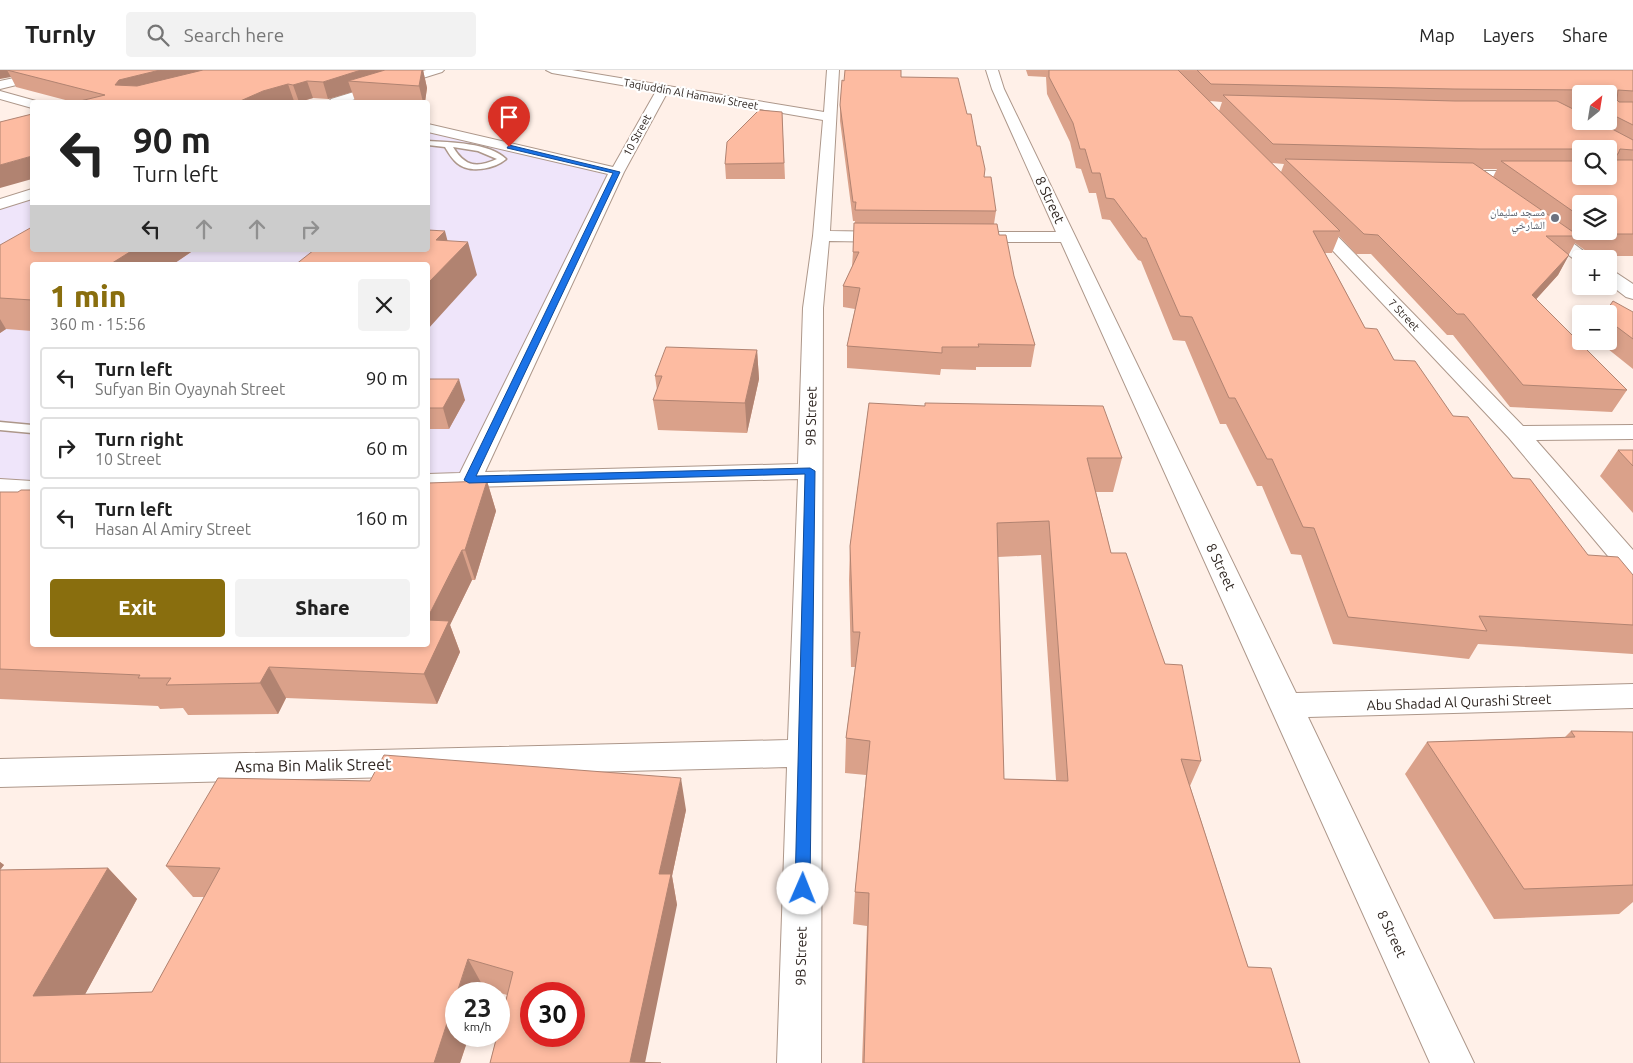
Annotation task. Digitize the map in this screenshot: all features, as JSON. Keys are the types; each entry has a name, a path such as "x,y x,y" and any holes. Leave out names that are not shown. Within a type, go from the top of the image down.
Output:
{"street":[{"path":"0,75 24,70"},
{"path":"0,85 66,70"},
{"path":"342,100 438,70"},
{"name":"Taqiuddin Al Hamawi Street","path":"552,70 829,117"},
{"name":"9B Street","path":"799,1063 813,308 821,236 832,70"},
{"name":"8 Street","path":"992,70 998,89 1452,1063"},
{"name":"10 Street","path":"469,480 617,172 663,89"},
{"path":"0,95 30,103"},
{"path":"431,131 617,172"},
{"path":"1441,174 1572,175"},
{"path":"1470,175 1494,192"},
{"path":"0,204 30,195"},
{"name":"7 Street","path":"1299,205 1517,433 1633,567"},
{"path":"1526,216 1573,250"},
{"path":"821,236 910,236"},
{"path":"949,237 1067,237"},
{"path":"1617,282 1633,293"},
{"path":"1517,433 1633,432"},
{"path":"430,481 810,471"},
{"path":"0,488 30,488"},
{"name":"Abu Shadad Al Qurashi Street","path":"1285,705 1352,705 1633,696"},
{"name":"Asma Bin Malik Street","path":"0,773 805,754"}],"lane":[{"path":"430,143 448,145 496,154 502,159 482,166 465,166 460,163 448,145"},
{"path":"0,426 30,429"}],"shaded area":[{"path":"430,128 617,172 469,480 430,480 430,262 30,262 30,482 0,483 0,204 30,195 30,252 430,252"}],"building":[{"path":"7,70 160,70 119,80 115,85 137,86 203,70 361,70 323,82 307,81 293,85 288,84 263,91 243,100 84,100 105,95"},
{"path":"385,70 422,70 419,86 348,81"},
{"path":"845,70 901,70 901,77 958,78 967,114 971,114 977,146 980,146 985,169 984,177 991,177 996,211 855,210 856,202 853,202 840,105 842,80 844,81"},
{"path":"1049,70 1178,70 1340,231 1313,231 1365,328 1377,329 1394,360 1415,361 1453,416 1468,417 1513,478 1530,479 1588,555 1618,557 1633,575 1633,625 1479,616 1487,631 1348,617 1314,528 1303,527 1272,459 1267,459 1235,398 1229,398 1192,317 1180,316 1146,238 1143,238 1114,199 1106,198 1100,173 1092,173 1085,149 1080,149 1073,123 1049,77"},
{"path":"1197,70 1633,70 1633,91 1618,90 1618,85 1572,85 1572,90 1211,84"},
{"path":"1223,95 1455,101 1557,101 1572,108 1572,130 1614,130 1633,140 1633,150 1620,149 1617,154 1617,140 1572,140 1572,149 1479,149 1273,144"},
{"path":"1618,101 1633,102 1633,125 1618,118"},
{"path":"759,110 782,112 784,163 725,164 727,142"},
{"path":"30,114 30,157 0,165 0,122"},
{"path":"1285,159 1473,163 1572,231 1572,236 1546,236 1569,255 1532,295 1572,335 1572,350 1587,350 1627,390 1523,385 1464,314 1457,314 1378,235 1364,234"},
{"path":"1617,160 1633,160 1633,234 1617,234 1617,195 1572,195 1572,211 1501,161 1572,161 1572,185 1617,185"},
{"path":"854,223 997,224 999,235 1006,235 1014,276 1035,345 978,344 979,347 942,347 942,353 847,346 860,288 843,286 859,252 853,252"},
{"path":"30,228 30,252 130,252 114,262 30,262 30,300 0,298 0,245"},
{"path":"430,230 445,231 436,240 468,242 430,281 430,262 299,262 311,252 430,252"},
{"path":"1613,301 1633,312 1633,339 1617,327 1617,305 1610,305"},
{"path":"666,347 757,350 745,403 653,400 662,376 655,376"},
{"path":"430,379 459,379 443,408 430,408"},
{"path":"869,403 925,406 925,403 1103,406 1122,458 1087,458 1111,553 1126,553 1165,664 1182,665 1201,761 1181,759 1248,967 1271,968 1300,1063 864,1063 869,893 855,892 870,741 846,738 860,632 853,632 850,546","holes":["1049,521 1068,781 1004,779 997,523"]},
{"path":"1618,450 1633,450 1633,466"},
{"path":"487,481 465,550 462,550 430,613 430,483"},
{"path":"30,490 30,647 430,647 430,620 449,621 424,674 269,667 260,683 166,685 171,678 138,678 140,675 0,669 0,492"},
{"path":"1571,731 1633,732 1633,885 1524,889 1427,742 1575,737"},
{"path":"384,755 681,778 659,874 671,874 630,1062 661,1063 490,1063 494,1047 510,1047 510,984 513,972 468,959 460,982 445,982 445,1029 434,1063 0,1063 0,870 108,868 33,996 152,992 220,868 166,866 218,778 370,781"}],"place":[{"name":"مسجد سليمان الشارخي","path":"1555,218"}],"route":[{"path":"509,147 617,172 469,480 810,471 803,889"}]}
